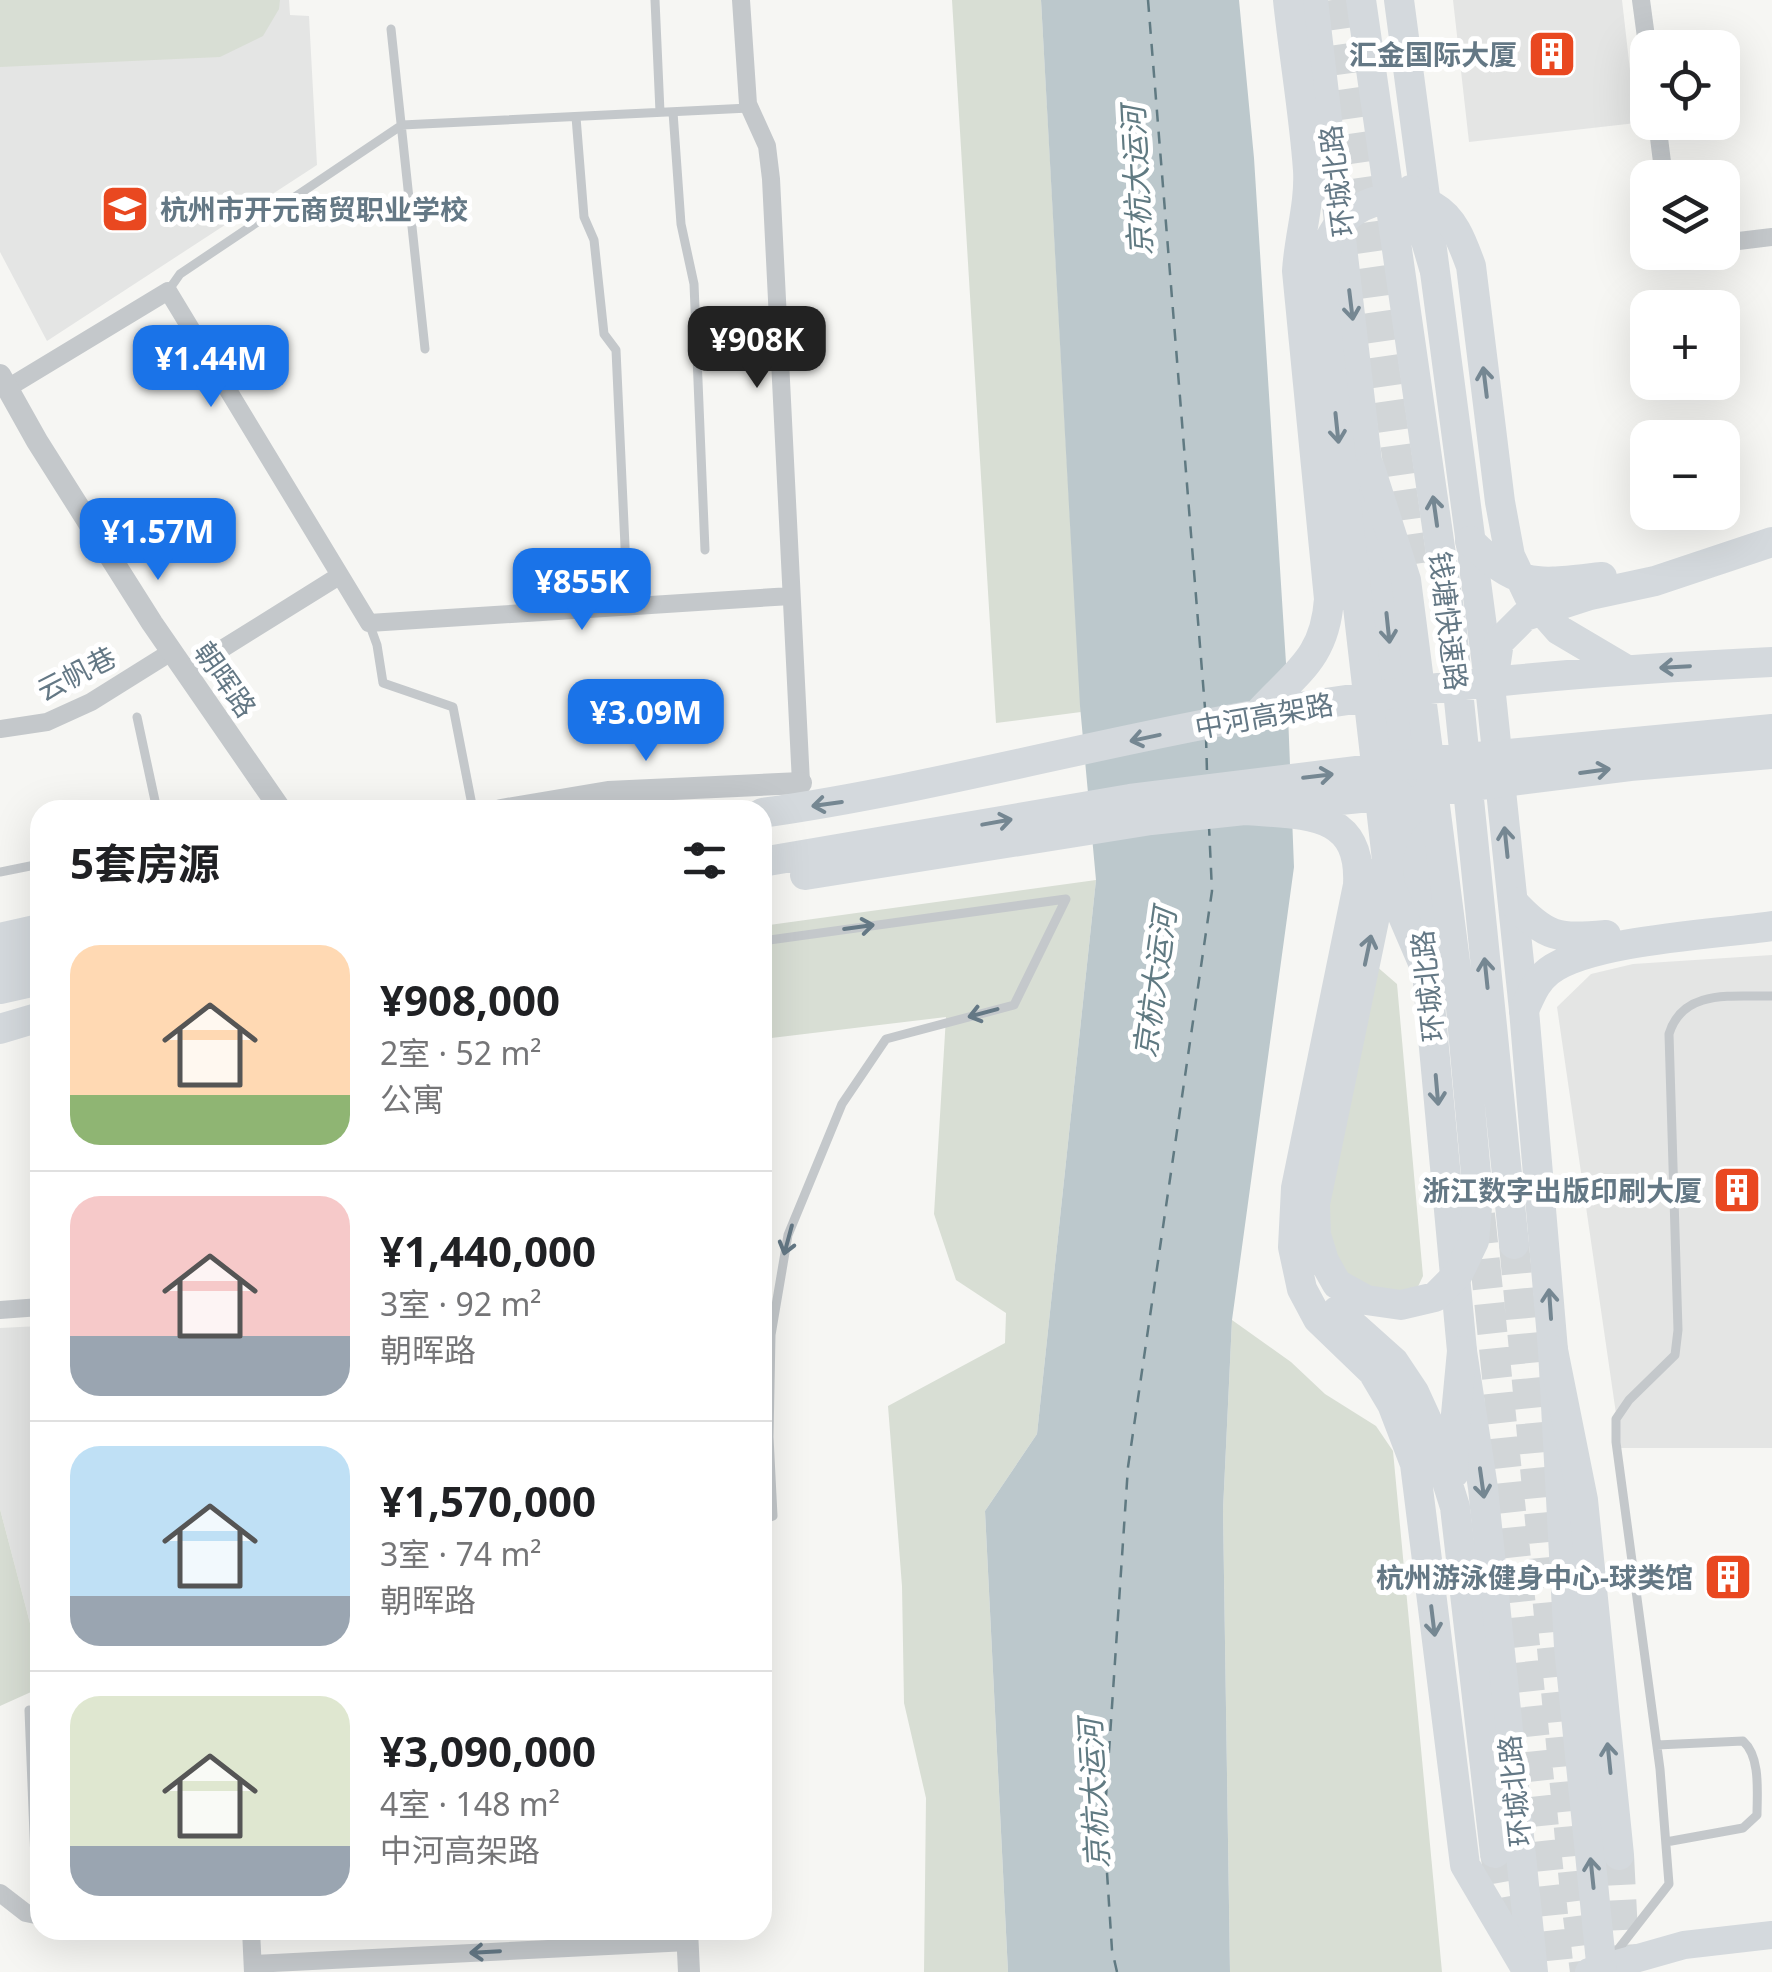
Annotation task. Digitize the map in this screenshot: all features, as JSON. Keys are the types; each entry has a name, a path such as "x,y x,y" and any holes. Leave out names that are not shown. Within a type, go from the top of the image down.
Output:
{"main road":[{"path":"1258,714 1306,666 1327,626 1328,561 1297,271 1300,232 1308,200 1308,170 1288,0"},
{"name":"环城北路","path":"1314,0 1427,972 1462,1351 1484,1488 1530,1972"},
{"name":"钱塘快速路","path":"1362,0 1452,631 1514,1244"},
{"path":"1371,0 1402,160 1434,268"},
{"path":"1399,0 1491,694 1513,902 1553,1350 1569,1647 1601,1972 1684,1945 1772,1935"},
{"path":"1427,972 1390,886 1326,328 1323,276 1332,235 1358,206 1392,196 1434,207 1457,231 1471,266 1510,556 1530,596 1560,630 1625,669"},
{"path":"1370,468 1406,580 1460,1008 1477,1211 1474,1241 1458,1274 1435,1296 1401,1305 1366,1300 1337,1284 1316,1235 1314,1204 1387,858 1400,822 1431,791"},
{"path":"1491,694 1499,642 1525,616 1589,586 1772,525"},
{"path":"1470,540 1509,576 1589,586 1655,581 1772,542"},
{"name":"中河高架路","path":"772,811 905,790 1258,714 1520,678 1772,662"},
{"path":"772,860 1130,799 1445,760 1772,729"},
{"path":"772,879 1237,809 1772,754"},
{"path":"1237,809 1328,821 1349,837 1359,857 1358,885 1296,1188 1293,1247 1302,1290 1318,1319 1372,1372 1392,1404 1416,1464 1465,1865 1530,1972"},
{"path":"1513,902 1547,934 1560,938 1624,934 1772,912"},
{"path":"1524,1010 1546,973 1583,952 1772,926"},
{"path":"0,935 30,930"},
{"path":"0,966 30,960"},
{"path":"0,989 30,982"},
{"path":"0,1014 30,1006"},
{"path":"0,1029 30,1020"},
{"path":"1293,1247 1319,1293 1394,1362 1414,1392 1430,1426 1455,1508"},
{"path":"1553,1350 1583,1500 1619,1855"},
{"path":"1462,1351 1453,1446 1455,1508 1495,1853"}],"street":[{"path":"560,800 608,792 801,782 771,178 767,146 749,108 741,0"},
{"path":"1641,0 1645,30"},
{"path":"1740,240 1772,237"},
{"path":"3,382 168,291 370,624 791,596"},
{"name":"朝晖路","path":"3,382 171,652 274,800"},
{"path":"185,672 339,576"},
{"name":"云帆巷","path":"0,729 47,722 91,702 171,652"},
{"path":"0,1310 30,1308"},
{"path":"0,1893 30,1914"},
{"path":"252,1940 253,1968 634,1940"},
{"path":"688,1940 690,1972"}],"lane":[{"path":"655,0 660,112"},
{"path":"391,29 424,349"},
{"path":"168,291 180,274 402,124 749,108"},
{"path":"673,112 681,224 694,284 705,550"},
{"path":"576,117 584,217 594,240 604,334 616,350 626,568"},
{"path":"370,624 383,683 454,707 471,800"},
{"path":"137,717 155,800"},
{"path":"0,872 30,866"},
{"path":"772,939 1066,899 1014,1006 886,1039 842,1104 788,1235 772,1328"},
{"path":"1601,1972 1668,1884 1657,1745 1616,1419 1629,1400 1675,1355 1678,1330 1668,1034 1674,1016 1692,1003 1709,998 1772,996"},
{"path":"29,1710 30,1724"},
{"path":"1657,1745 1743,1741 1751,1748 1757,1783 1756,1815 1743,1828 1666,1842"}],"shaded area":[{"name":"杭州市开元商贸职业学校","path":"0,0 289,0 290,15 309,16 317,165 47,341 0,252"},
{"path":"0,0 280,0 263,36 220,57 0,67"},
{"path":"952,0 1041,0 1081,712 996,723"},
{"path":"1453,0 1622,0 1630,70 1630,124 1469,142"},
{"path":"1096,880 1037,1434 985,1511 1008,1972 924,1972 926,1798 904,1703 902,1586 888,1406 1005,1343 1006,1313 956,1280 934,1214 946,1017 772,1038 772,925"},
{"path":"1772,955 1772,1448 1621,1448 1557,1007 1591,974 1633,964"},
{"path":"1375,965 1397,984 1423,1276 1413,1297 1385,1308 1336,1276 1324,1183"},
{"path":"1232,1320 1291,1362 1325,1394 1376,1426 1393,1451 1442,1972 1230,1972 1223,1510"},
{"path":"30,1326 30,1623 0,1509 0,1328"},
{"path":"0,1509 30,1623 30,1692 0,1706"}],"water":[{"name":"京杭大运河","path":"1041,0 1239,0 1254,158 1286,663 1294,867 1232,1320 1223,1510 1230,1972 1008,1972 985,1511 1037,1434 1096,880 1080,706"}],"ferry route":[{"path":"1148,0 1205,708"},
{"path":"1206,736 1207,773"},
{"path":"1117,1972 1112,1950 1104,1826 1128,1467 1212,891 1209,826"}],"tunnel":[{"path":"1332,0 1414,576"},
{"path":"1480,1214 1559,1972"},
{"path":"1514,1244 1585,1972"},
{"path":"1495,1853 1510,1939"},
{"path":"1619,1855 1625,1972"}],"place":[{"name":"汇金国际大厦","path":"1552,54"},
{"name":"杭州市开元商贸职业学校","path":"125,209"},
{"name":"浙江数字出版印刷大厦","path":"1737,1190"},
{"name":"杭州游泳健身中心-球类馆","path":"1728,1577"}]}
